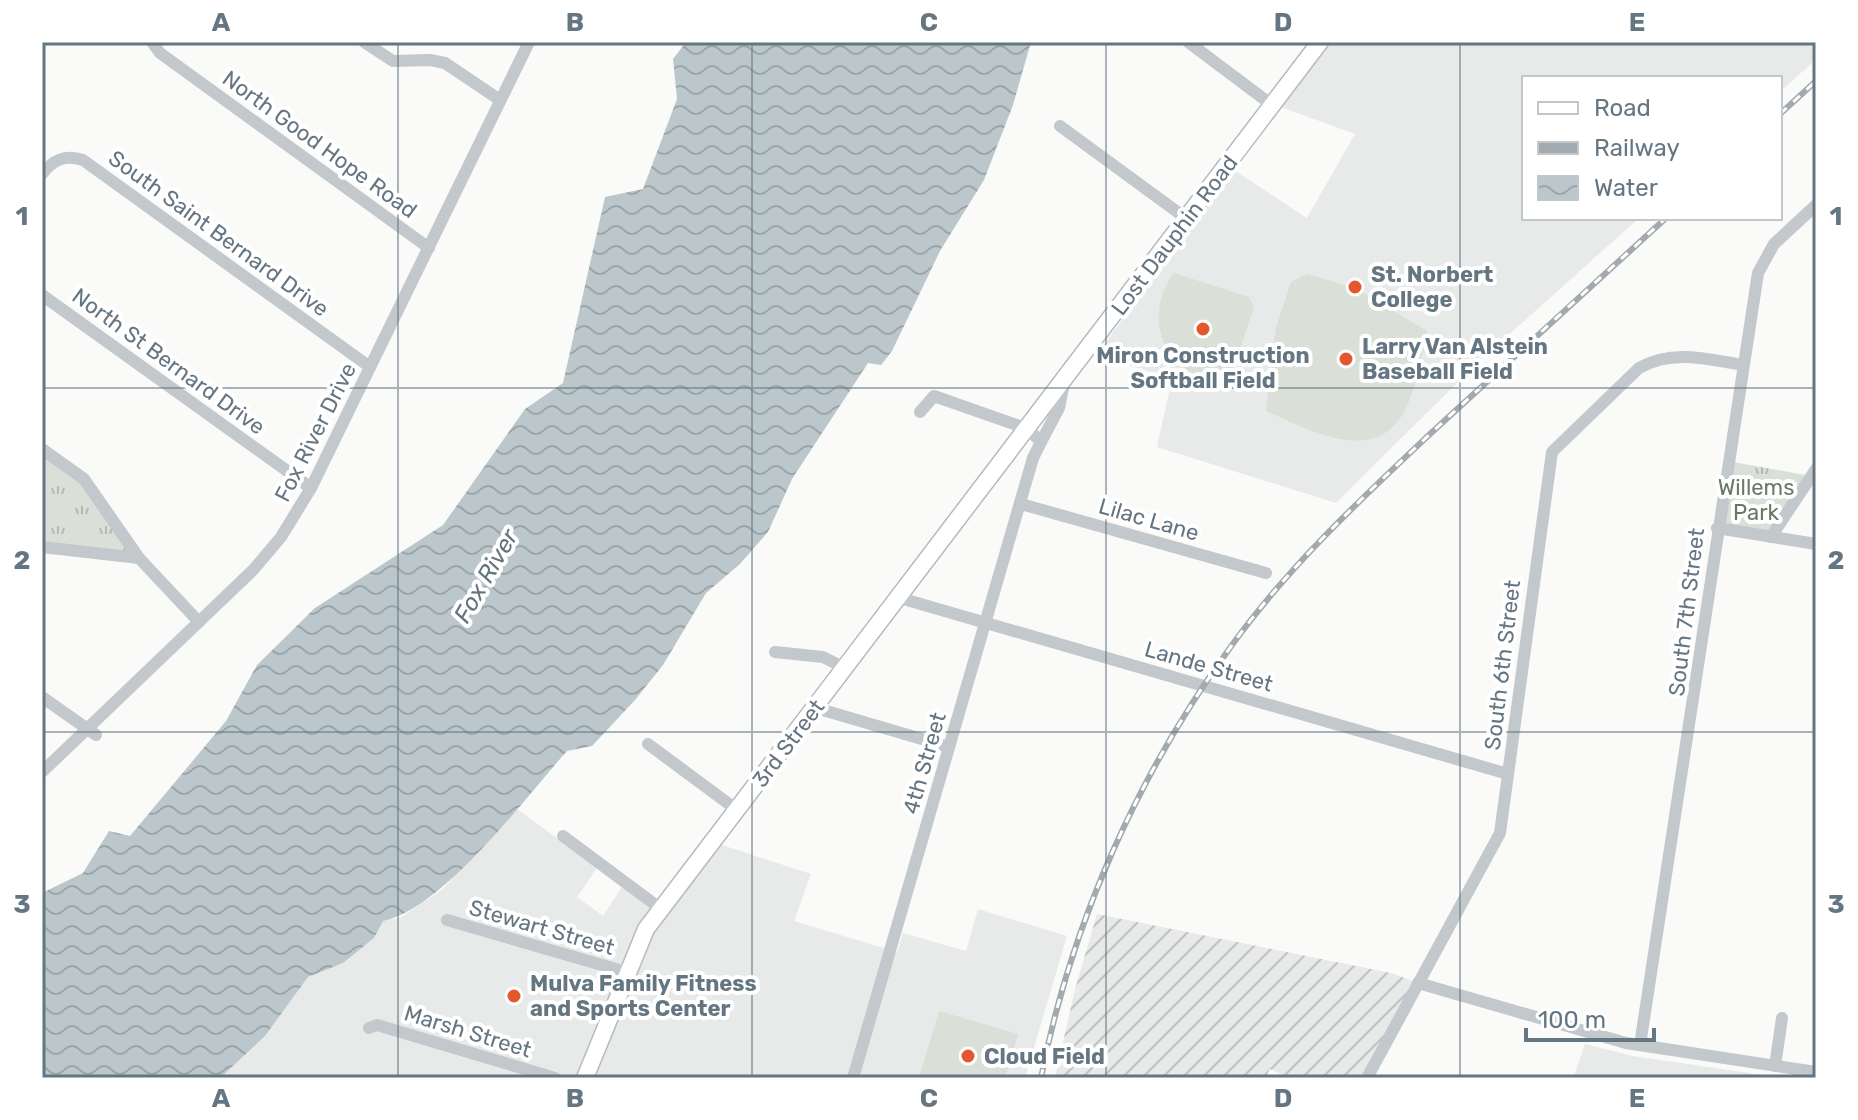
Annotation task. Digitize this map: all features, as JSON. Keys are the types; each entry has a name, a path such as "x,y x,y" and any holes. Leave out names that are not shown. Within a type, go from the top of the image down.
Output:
{"main road":[{"name":"Lost Dauphin Road","path":"1028,429 1320,42"},
{"name":"3rd Street","path":"585,1078 638,944 661,909 1028,429"}],"street":[{"name":"North Good Hope Road","path":"152,42 160,53 429,248"},
{"path":"364,42 393,61 445,63 500,100"},
{"name":"Fox River Drive","path":"42,772 92,732 281,537 311,488 529,42"},
{"path":"1188,42 1272,105"},
{"path":"1060,126 1187,219"},
{"name":"South Saint Bernard Drive","path":"42,174 56,160 71,157 83,160 370,367"},
{"name":"South 7th Street","path":"1640,1045 1697,690 1717,528 1758,273 1764,256 1816,205"},
{"name":"North St Bernard Drive","path":"42,295 311,488"},
{"name":"South 6th Street","path":"1367,1078 1500,833 1552,452 1639,368 1656,358 1678,355 1743,365"},
{"name":"4th Street","path":"853,1078 1033,458 1059,408 1065,380"},
{"path":"920,412 934,396 1028,429 1041,442"},
{"name":"4th Street","path":"1028,429 1026,442 1033,458"},
{"path":"42,449 84,479 139,558 199,622"},
{"path":"1771,537 1816,469"},
{"name":"Lilac Lane","path":"1021,504 1266,573"},
{"path":"1717,528 1816,544"},
{"path":"42,547 139,558"},
{"name":"Lande Street","path":"900,598 1508,774"},
{"path":"775,652 823,657 845,668"},
{"path":"42,697 92,732"},
{"path":"816,708 949,747"},
{"path":"648,744 737,810"},
{"path":"563,836 661,909"},
{"name":"Stewart Street","path":"447,920 626,972"},
{"path":"1418,983 1640,1045 1816,1072"},
{"path":"1775,1066 1782,1018"},
{"name":"Marsh Street","path":"369,1028 377,1025 555,1078"}],"shaded area":[{"name":"St. Norbert College","path":"1330,42 1816,42 1816,59 1782,90 1782,76 1522,76 1522,220 1637,220 1474,366 1336,503 1157,447 1172,379 1096,355 1234,170 1307,218 1355,134 1281,107"},
{"path":"516,808 597,868 577,897 603,916 622,887 663,916 719,844 811,874 794,921 897,952 903,933 966,951 978,909 1067,936 1025,1078 220,1078 265,1036 308,977 343,963 374,938 383,920 400,918 443,889"},
{"path":"1097,914 1391,973 1418,983 1366,1078 1290,1078 1270,1069 1265,1078 1055,1078 1075,989"},
{"path":"1585,1044 1633,1056 1783,1078 1573,1078"}],"green space":[{"name":"Miron Construction Softball Field","path":"1174,273 1249,297 1254,307 1229,382 1190,372 1166,346 1160,329 1159,310 1164,291"},
{"name":"Larry Van Alstein Baseball Field","path":"1307,274 1355,288 1427,331 1416,381 1405,410 1392,427 1377,437 1359,441 1340,439 1301,427 1266,411 1276,327 1291,282"},
{"path":"42,449 84,479 139,558 42,547"},
{"name":"Willems Park","path":"1728,461 1811,476 1771,537 1717,528"},
{"name":"Cloud Field","path":"939,1011 1018,1034 1005,1078 919,1078"}],"water":[{"name":"Fox River","path":"686,42 1031,42 1013,105 984,180 940,251 892,351 881,365 868,363 792,479 768,532 740,564 706,593 663,665 592,746 567,751 482,849 431,896 406,912 383,921 374,938 343,963 308,977 265,1036 220,1078 42,1078 42,893 83,873 109,831 130,836 226,721 257,665 315,608 443,525 525,409 563,383 605,197 643,189 677,99 673,59"}],"railway":[{"path":"1782,112 1816,81"},
{"path":"1041,1078 1070,963 1113,851 1167,744 1232,645 1277,588 1352,509 1664,220"}],"place":[{"name":"St. Norbert College","path":"1355,287"},
{"name":"Miron Construction Softball Field","path":"1203,329"},
{"name":"Larry Van Alstein Baseball Field","path":"1346,359"},
{"name":"Mulva Family Fitness and Sports Center","path":"514,996"},
{"name":"Cloud Field","path":"968,1056"}]}
